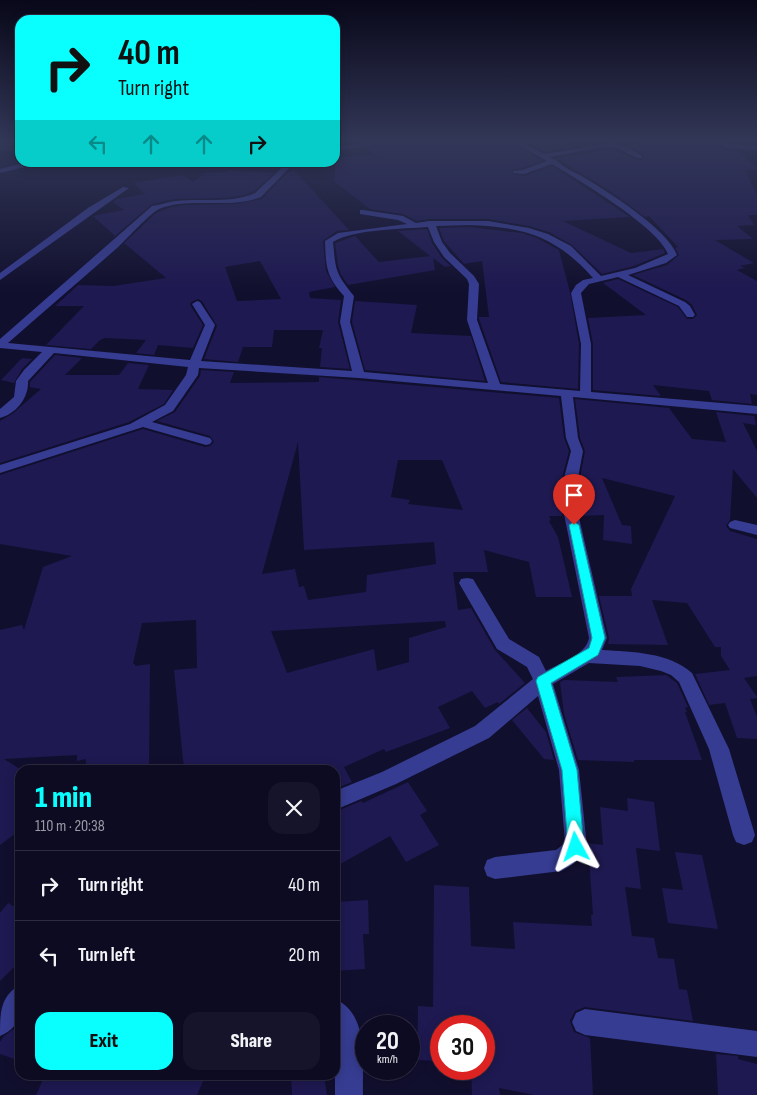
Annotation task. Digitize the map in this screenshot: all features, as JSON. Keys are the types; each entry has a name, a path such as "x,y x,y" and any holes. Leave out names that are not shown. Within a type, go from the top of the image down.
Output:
{"street":[{"path":"0,278 91,210 122,190"},
{"path":"0,344 114,246 155,208 169,204 251,198 263,190"},
{"path":"585,396 587,378 585,332 576,292 579,287 586,282 663,261 673,255 669,245 640,218 600,190"},
{"path":"364,212 400,218 415,226"},
{"path":"359,375 345,322 349,296 340,286 331,270 329,240 338,235 350,232 429,224 485,222 520,227 563,244 599,278"},
{"path":"429,224 447,255 471,278 474,284 472,320 496,388"},
{"path":"618,274 682,304 687,308 690,315"},
{"path":"0,469 142,423 170,408 192,375 194,364 210,325 197,304"},
{"path":"0,344 194,364 359,375 757,410"},
{"path":"0,414 17,403 23,388 22,381 28,372 51,350"},
{"path":"340,799 389,778 482,732 543,681 594,652 598,638 570,509 571,478 576,451 572,438 567,394"},
{"path":"142,423 206,441"},
{"path":"735,524 757,530"},
{"path":"467,583 503,644 532,662 543,681 569,770 576,847 561,860 496,868"},
{"path":"587,656 658,662 674,667 681,672 686,678 719,749 744,835"},
{"path":"0,1023 15,1004"},
{"path":"340,1017 349,1035 348,1095"},
{"path":"585,1022 757,1044"}],"building":[{"path":"141,190 255,190 245,195 226,198 176,199 152,204 115,236 93,216 124,210 113,202 117,199 145,194"},
{"path":"271,190 312,190 349,230 337,231 323,241 326,271 335,287 309,292 310,298 341,300 338,322 350,369 320,367 322,348 319,348 323,330 274,330 272,347 243,347 238,362 204,359 217,326 202,301 198,299 191,302 190,305 203,325 193,348 158,345 154,355 136,353 146,340 105,338 100,340 91,349 46,345 84,306 55,306 78,285 113,286 166,278 124,243 156,213 171,207 184,205 236,204 262,199","holes":["260,261 281,299 237,301 225,267"]},
{"path":"346,190 589,190 630,217 563,221 631,253 663,249 665,253 634,266 602,274 572,245 549,232 529,226 488,219 429,219 416,221 403,214 370,209"},
{"path":"609,190 755,190 757,195 757,215 748,215 754,225 737,226 753,239 715,240 754,263 740,266 745,268 737,270 757,281 757,395 750,394 752,404 712,400 709,391 653,385 661,396 593,390 593,344 588,318 646,315 603,283 618,279 678,307 687,319 693,319 697,315 692,305 686,300 633,275 667,265 679,255 675,248 678,247 649,216 645,217"},
{"path":"469,227 522,233 537,238 559,250 570,292 579,344 578,389 501,382 479,319 479,317 489,317 482,261 464,264 444,241 439,228"},
{"path":"427,229 432,243 442,258 451,266 445,267 433,258 435,270 348,285 341,275 335,243 355,236 379,262 430,256 398,231"},
{"path":"355,301 417,305 411,333 471,336 485,381 365,370 352,322"},
{"path":"55,355 82,358 65,375 119,375 128,363 149,365 138,389 173,390 164,404 129,422 0,463 0,421 12,414 41,389 30,387 30,382"},
{"path":"22,358 32,359 22,369 14,383 1,380"},
{"path":"201,370 234,372 230,383 319,382 319,377 559,398 564,438 569,451 562,478 562,516 549,516 551,520 549,521 558,537 572,597 536,597 529,562 484,550 488,572 453,572 458,610 471,608 495,650 525,683 499,704 498,702 485,708 472,691 438,707 450,728 386,752 384,749 344,767 352,782 340,787 340,765 184,765 174,670 197,668 196,620 142,623 133,664 135,666 150,664 149,765 86,765 86,759 77,761 77,755 4,759 15,766 15,834 0,845 0,630 22,625 24,630 43,567 72,556 0,544 0,475 143,429 205,447 210,446 214,442 210,436 157,421 175,412 200,376","holes":["298,442 304,550 434,542 436,564 367,575 366,592 308,600 304,586 299,587 295,569 262,574","398,460 442,460 463,510 408,504 410,500 391,497","445,621 446,627 409,638 409,662 377,671 374,649 287,673 271,631"]},
{"path":"575,399 669,408 692,439 726,442 716,412 754,416 756,425 743,423 757,451 757,498 733,469 730,520 726,526 730,531 757,539 757,676 744,678 757,697 750,699 757,717 757,739 737,738 725,703 709,705 695,674 730,670 721,656 721,647 715,647 687,603 652,600 668,645 608,644 609,638 599,596 632,596 631,589 675,496 602,478 622,525 631,526 632,544 603,540 604,515 580,516 580,478 585,451 580,438"},
{"path":"666,675 677,683 688,707 685,708 687,712 685,712 702,760 634,760 634,762 578,760 564,714 560,682 564,680 618,682 616,677"},
{"path":"527,708 546,732 554,760 544,759 512,720"},
{"path":"408,782 427,811 420,815 439,845 406,862 390,836 340,864 340,810 361,801 363,803"},
{"path":"627,798 654,802 660,851 636,848 641,889 625,887 632,936 654,938 658,958 674,959 679,989 687,990 693,1021 585,1007 575,1011 570,1021 574,1032 590,1038 593,1095 534,1095 499,1088 500,1095 472,1095 471,1080 495,1080 495,1015 430,1015 430,1061 420,1060 420,1015 418,1015 418,1006 433,1007 434,885 469,887 471,946 515,949 513,922 592,926 591,915 593,915 588,843 603,845 600,807 628,811"},
{"path":"675,852 702,855 718,929 668,923 662,888 683,890"},
{"path":"368,900 369,934 363,934 365,969 340,971 340,902"},
{"path":"8,903 15,907 15,966 0,981 0,913"},
{"path":"15,1028 15,1059 0,1054 0,1042 4,1036"},
{"path":"716,1054 738,1056 738,1059 757,1064 757,1095 718,1095"},
{"path":"43,1080 204,1080 197,1095 36,1095"},
{"path":"291,1080 325,1080 327,1095 292,1095"}],"route":[{"path":"574,525 598,638 597,646 594,652 543,681 569,770 576,847"}]}
